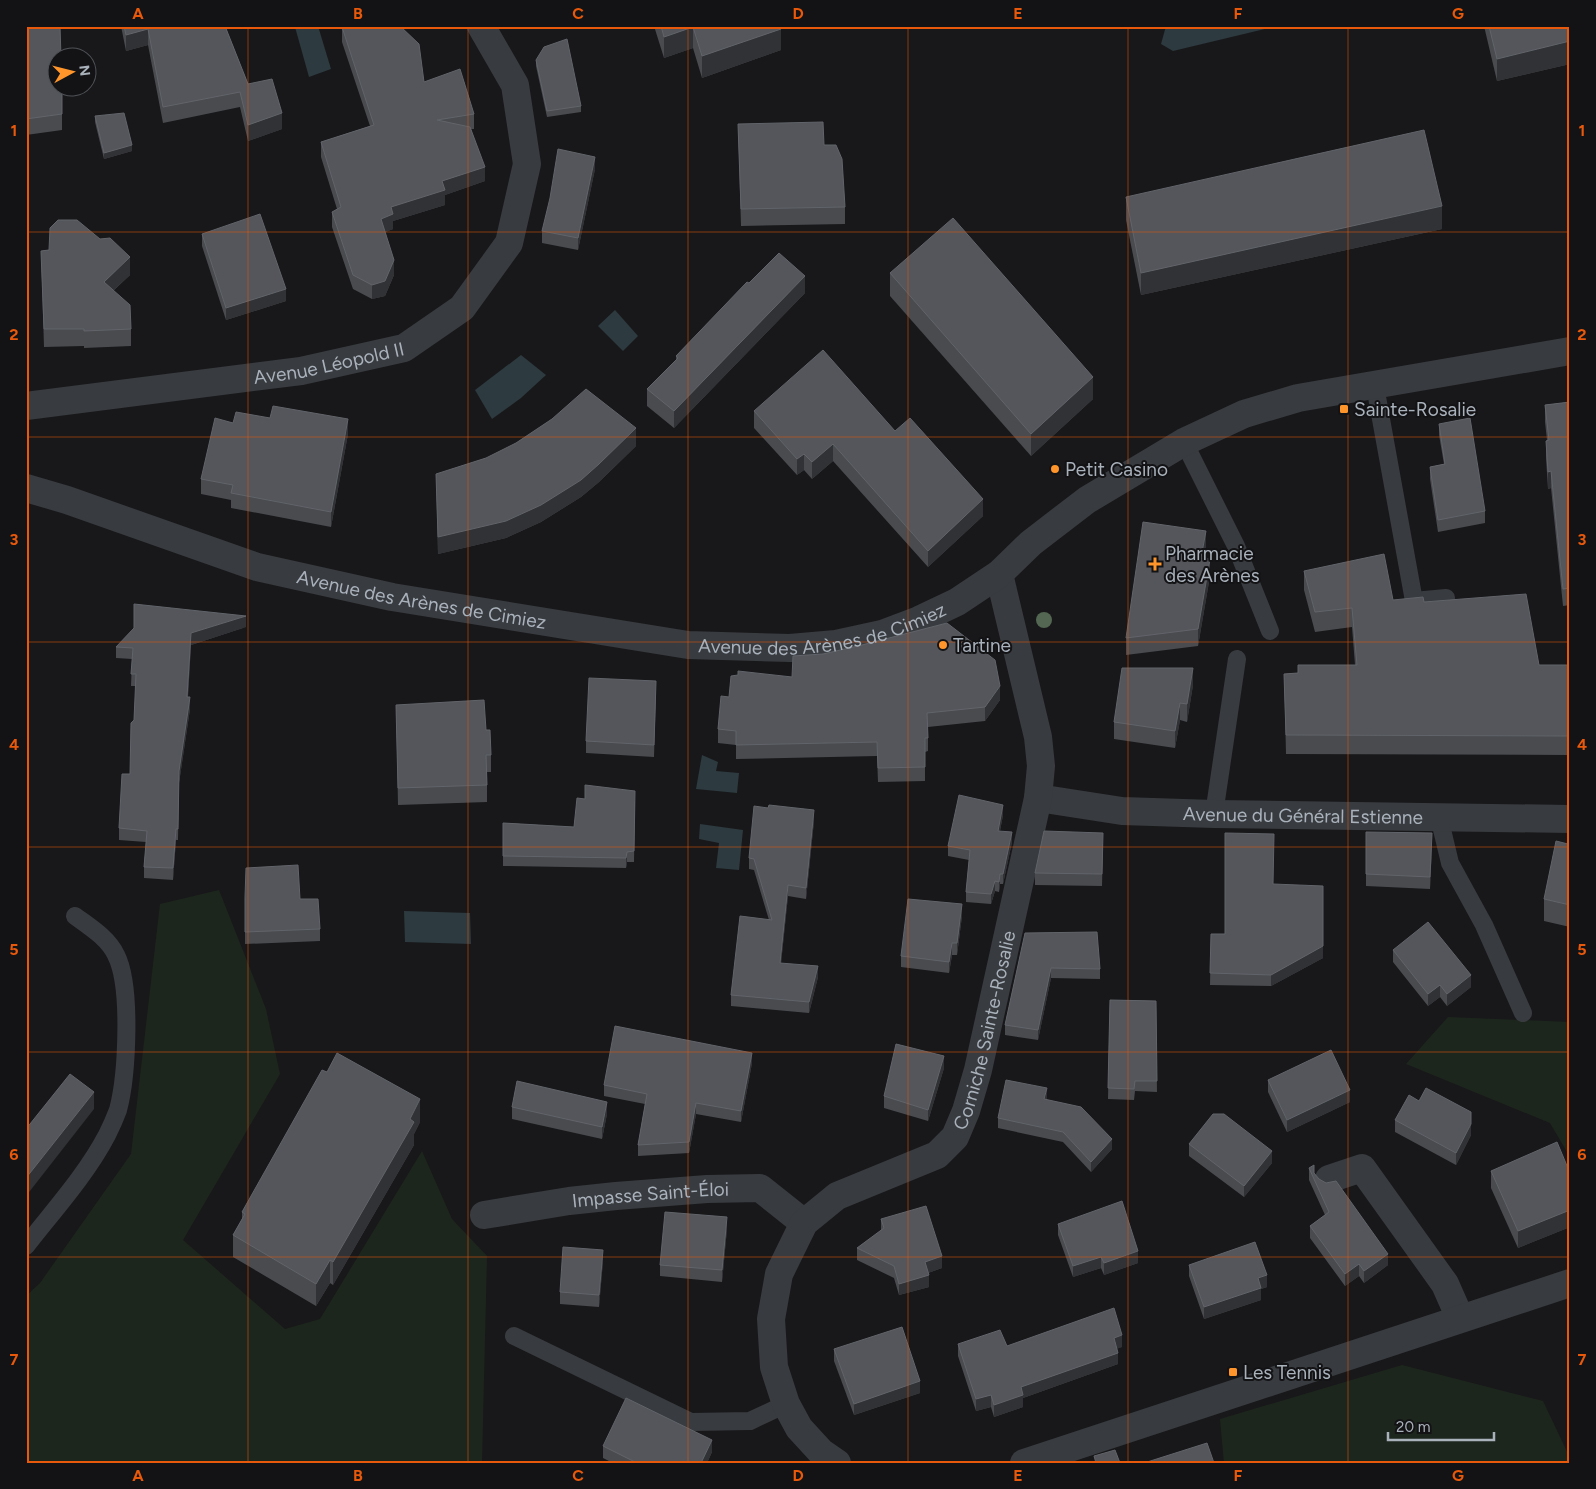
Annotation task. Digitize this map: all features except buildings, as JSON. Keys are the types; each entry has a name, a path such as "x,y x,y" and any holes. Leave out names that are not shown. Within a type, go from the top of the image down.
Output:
{"street":[{"name":"Avenue Léopold II","path":"26,406 301,371 404,348 462,308 509,243 527,164 515,85 481,26"},
{"name":"Avenue des Arènes de Cimiez","path":"26,488 77,503 257,567 400,598 688,645 790,648 836,644 882,634 919,620 957,602 999,574 1031,543 1087,500 1184,442 1244,414 1298,398 1570,352"},
{"name":"Corniche Sainte-Rosalie","path":"837,1463 821,1452 799,1428 786,1404 774,1367 771,1319 779,1274 804,1223 837,1196 937,1155 955,1137 966,1111 978,1070 1038,798 1041,766 1038,737 999,574"},
{"name":"Avenue du Général Estienne","path":"1038,798 1122,812 1570,819"},
{"path":"1329,1179 1362,1168 1445,1284 1460,1318"},
{"name":"Impasse Saint-Éloi","path":"484,1215 569,1201 616,1196 707,1189 760,1188 804,1223"},
{"path":"1024,1463 1570,1282"}],"lane":[{"path":"1375,386 1414,601 1446,598"},
{"path":"1184,442 1236,546 1270,631"},
{"path":"1214,814 1237,659"},
{"path":"1439,817 1450,863 1484,925 1523,1013"},
{"path":"26,1246 66,1195 107,1134 118,1110 122,1087 126,1012 124,981 116,955 99,933 75,916"},
{"path":"514,1336 691,1422 750,1421 786,1404"}],"shaded area":[{"path":"318,26 331,69 309,77 295,27"},
{"path":"1166,26 1270,26 1269,28 1173,51 1161,44"},
{"path":"615,310 638,336 623,351 598,326"},
{"path":"521,355 546,375 521,398 492,419 475,390"},
{"path":"702,755 718,762 716,771 739,773 737,793 696,789"},
{"path":"700,824 743,830 739,870 716,868 719,843 699,839"},
{"path":"219,890 266,1009 280,1074 183,1240 285,1329 320,1319 422,1151 452,1219 487,1256 482,1463 26,1463 26,1296 40,1283 131,1154 160,904"},
{"path":"404,911 470,913 471,944 405,942"},
{"path":"1448,1017 1570,1022 1570,1157 1550,1123 1406,1064"},
{"path":"1402,1365 1543,1401 1570,1458 1570,1463 1224,1463 1220,1419"}],"place":[{"name":"Sainte-Rosalie","path":"1344,409"},
{"name":"Petit Casino","path":"1055,469"},
{"name":"Pharmacie des Arènes","path":"1155,564"},
{"name":"Tartine","path":"943,645"},
{"name":"Les Tennis","path":"1233,1372"}]}
